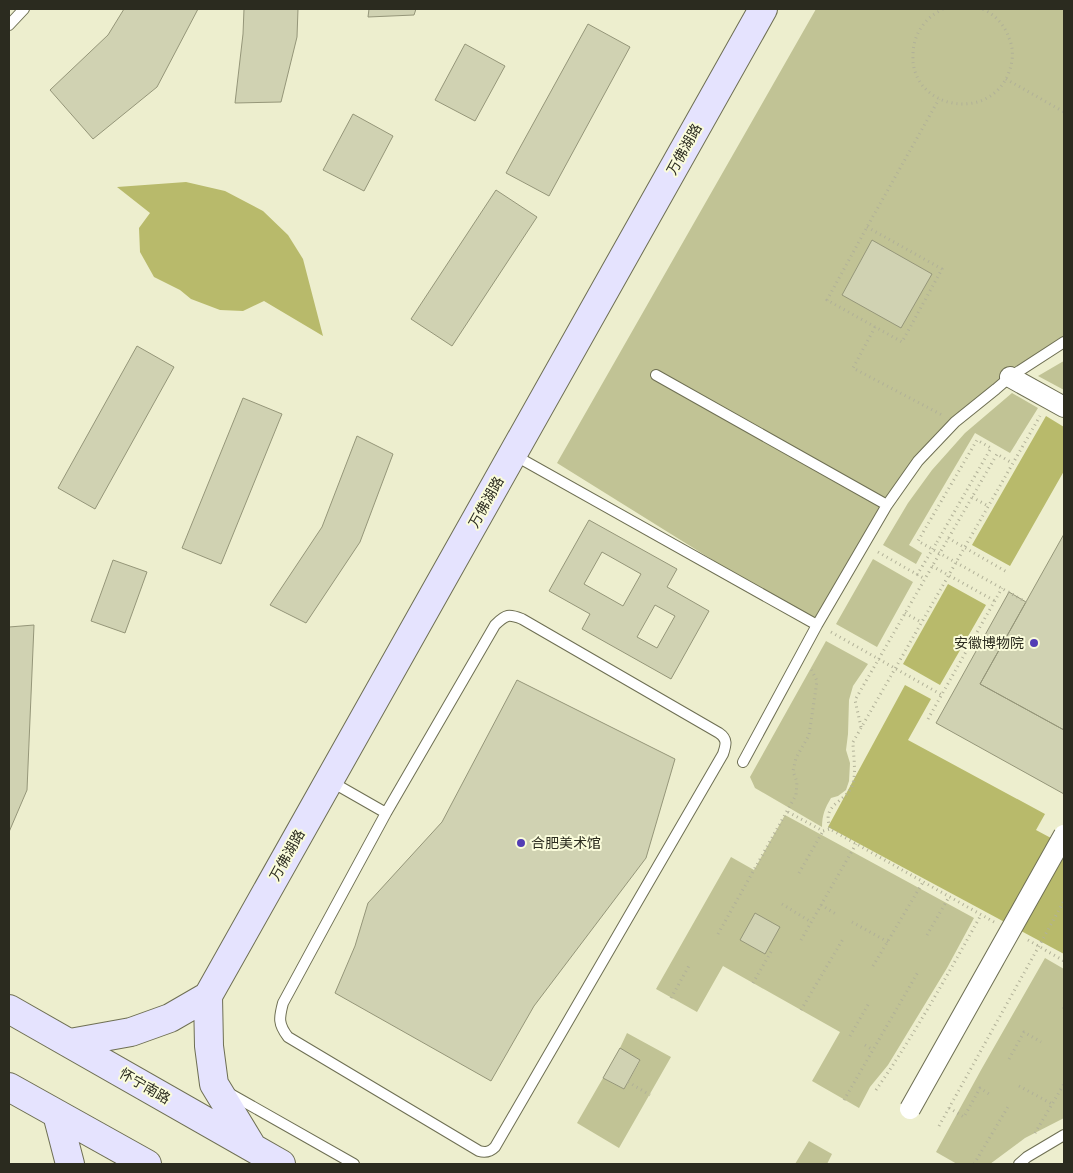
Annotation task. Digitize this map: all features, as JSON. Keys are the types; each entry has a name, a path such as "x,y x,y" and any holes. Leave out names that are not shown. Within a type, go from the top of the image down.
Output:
{"street":[{"name":"万佛湖路","path":"208,996 763,9"},
{"path":"1010,377 1057,403"},
{"path":"910,1109 1064,835"},
{"path":"70,1043 131,1032 170,1018 208,996 209,1046 214,1084 253,1148"},
{"name":"怀宁南路","path":"9,1009 281,1164"},
{"path":"9,1087 147,1164"},
{"path":"57,1114 70,1164"}],"lane":[{"path":"9,25 24,9"},
{"path":"743,762 817,625 864,544 887,505 918,461 955,422 1010,377 1064,342"},
{"path":"656,375 887,505"},
{"path":"513,454 817,625"},
{"path":"508,615 522,619 719,733 725,739 723,754 496,1147 491,1151 479,1151 288,1037 280,1022 283,1003 386,813 495,625 508,615"},
{"path":"329,781 386,813"},
{"path":"214,1084 354,1164"},
{"path":"1023,1161 1064,1135"}],"path":[{"path":"943,9 934,13 924,22 917,33 913,45 912,58 914,70 928,92 939,100 951,104 964,105 988,98 1006,79 1011,67 1012,53 1010,40 1005,28 996,18 982,9"},
{"path":"1006,79 1064,112"},
{"path":"867,227 942,268 902,342 827,300 867,227 939,100"},
{"path":"875,327 853,368 955,422"},
{"path":"830,829 828,815 833,805 847,795 853,784 855,769 853,742 1012,463 1057,403"},
{"path":"917,575 937,542 991,448 977,440 918,541 1002,588 1026,602"},
{"path":"861,727 855,700 878,659 997,454 1012,463"},
{"path":"972,497 988,506"},
{"path":"948,538 1007,572"},
{"path":"864,544 925,579"},
{"path":"932,566 995,602"},
{"path":"928,718 1002,588"},
{"path":"905,612 921,622"},
{"path":"817,625 942,696"},
{"path":"718,934 796,795 797,782 794,771 796,758 809,735 817,681 811,670 798,660"},
{"path":"788,812 823,831"},
{"path":"799,873 823,831 830,829 998,924"},
{"path":"801,940 856,844"},
{"path":"873,966 923,882"},
{"path":"927,935 949,896"},
{"path":"939,1126 1064,901"},
{"path":"782,904 812,922"},
{"path":"821,905 836,914"},
{"path":"876,1090 891,1069 946,978 981,914"},
{"path":"852,922 888,942"},
{"path":"1022,938 1040,945 1064,961"},
{"path":"801,1010 843,939"},
{"path":"753,983 772,950"},
{"path":"671,998 690,964"},
{"path":"844,1100 918,972"},
{"path":"850,1036 869,1003"},
{"path":"1009,1059 1024,1032 1041,1042"},
{"path":"866,1045 873,1050"},
{"path":"628,1082 650,1095"},
{"path":"1023,1161 1035,1133 1064,1084"},
{"path":"1019,1086 1052,1104"},
{"path":"949,1108 964,1117 980,1088 989,1094"},
{"path":"974,1164 1008,1105"}],"shaded area":[{"path":"816,9 1064,9 1064,342 996,389 918,461 817,625 557,463"},
{"path":"186,182 225,191 263,211 288,235 303,259 323,336 264,301 243,311 220,310 191,299 180,290 154,277 140,252 139,228 150,213 117,187"},
{"path":"1064,361 1064,390 1038,376 1062,362"},
{"path":"1012,393 1038,408 1010,453 975,433 909,545 922,553 916,564 883,545 908,503 932,470 965,433"},
{"path":"1046,416 1064,427 1064,471 1010,566 972,545"},
{"path":"873,559 913,582 877,647 836,624"},
{"path":"948,584 986,605 940,685 903,664"},
{"path":"826,641 868,664 853,686 849,700 846,750 850,763 849,781 846,790 838,796 831,798 824,812 822,827 755,788 750,777"},
{"path":"905,685 931,699 908,740 1045,814 1036,830 1064,845 1064,954 828,827"},
{"path":"785,815 974,918 947,968 888,1065 870,1087 859,1108 812,1081 840,1032 723,966 697,1012 656,989 731,857 754,870"},
{"path":"1045,958 1064,969 1064,1118 1025,1138 990,1164 957,1164 936,1152"},
{"path":"627,1033 671,1057 619,1148 577,1123 603,1078 624,1089 640,1061 620,1048"},
{"path":"809,1141 832,1154 827,1164 795,1164"}],"building":[{"path":"124,9 198,9 157,87 93,139 50,90 108,35"},
{"path":"244,9 298,9 297,37 281,102 235,103"},
{"path":"369,9 416,9 414,15 368,17"},
{"path":"588,24 630,47 549,196 506,173"},
{"path":"465,44 505,66 475,121 435,100"},
{"path":"353,114 393,136 364,191 323,170"},
{"path":"496,190 537,217 452,346 411,319"},
{"path":"872,240 932,274 901,328 842,295"},
{"path":"137,346 174,367 95,509 58,488"},
{"path":"243,398 282,414 221,564 182,548"},
{"path":"357,436 393,454 360,542 306,623 270,605 322,527"},
{"path":"589,520 677,569 667,587 709,611 671,679 582,629 590,614 549,591","holes":["602,552 641,574 623,606 584,584","655,605 675,616 657,648 637,637"]},
{"name":"安徽博物院","path":"1064,534 1064,730 980,684"},
{"path":"113,560 147,572 125,633 91,621"},
{"path":"1009,592 1026,602 980,684 1064,730 1064,794 936,723"},
{"path":"34,625 27,790 9,832 9,627"},
{"path":"517,680 675,759 646,858 534,1006 491,1081 335,993 355,946 368,903 442,822"},
{"path":"755,913 780,927 765,954 740,940"},
{"path":"620,1048 640,1060 624,1089 603,1078"}],"place":[{"name":"安徽博物院","path":"1034,643"},
{"name":"合肥美术馆","path":"521,843"}]}
